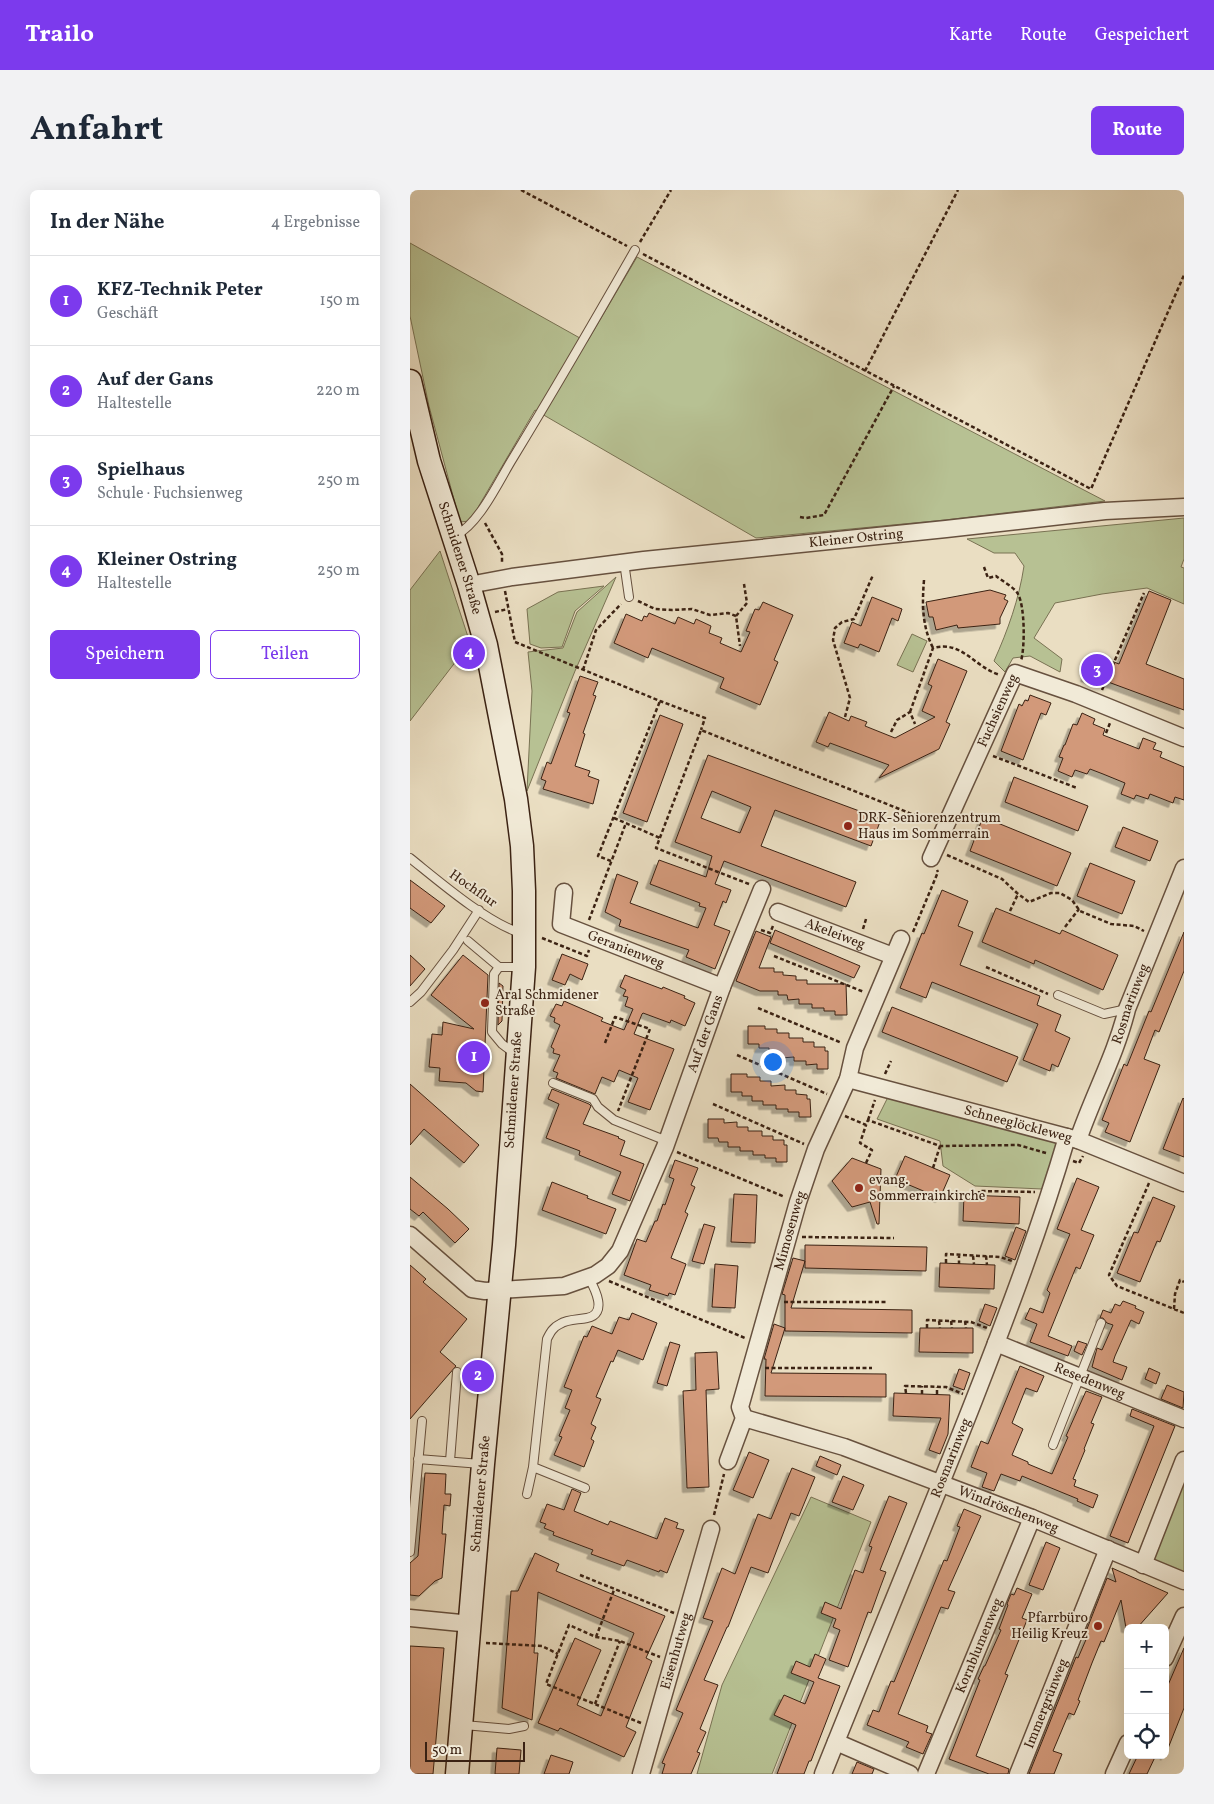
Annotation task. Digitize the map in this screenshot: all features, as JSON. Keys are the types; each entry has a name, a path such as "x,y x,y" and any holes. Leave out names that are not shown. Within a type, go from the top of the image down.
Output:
{"main road":[{"name":"Schmidener Straße","path":"411,385 429,461 469,585 486,645 516,799 533,936 524,967 500,1290 483,1464 457,1774"}],"street":[{"name":"Kleiner Ostring","path":"469,585 504,578 624,562 946,529 1105,510 1184,507"},
{"name":"Fuchsienweg","path":"933,854 1013,676 1097,703 1184,738"},
{"name":"Rosmarinweg","path":"823,1774 942,1484 1025,1266 1061,1157 1085,1119 1122,1030 1127,1009 1184,868"},
{"name":"Auf der Gans","path":"472,1289 485,1291 564,1286 592,1277 608,1266 620,1251 666,1144 756,887"},
{"name":"Geranienweg","path":"564,892 561,924 722,987"},
{"name":"Akeleiweg","path":"778,912 893,956"},
{"name":"Mimosenweg","path":"728,1461 744,1418 740,1407 798,1202 816,1149 848,1079 855,1048 901,939"},
{"name":"Schneeglöckleweg","path":"848,1079 1072,1138 1184,1183"},
{"path":"412,1241 483,1300 489,1309 496,1329"},
{"name":"Resedenweg","path":"998,1337 1080,1376 1184,1419"},
{"name":"Windröschenweg","path":"744,1418 844,1447 1032,1518 1184,1581"},
{"path":"1143,1565 1184,1460"},
{"name":"Kornblumenweg","path":"926,1774 1032,1518"},
{"name":"Eisenhutweg","path":"641,1774 711,1529"},
{"name":"Immergrünweg","path":"1018,1774 1108,1549"},
{"path":"1169,1649 1184,1616"},
{"path":"410,1618 471,1624"},
{"path":"836,1742 910,1774"},
{"path":"1114,1774 1124,1752"}],"lane":[{"path":"453,537 464,531 479,513 537,419 635,250"},
{"path":"624,562 628,597"},
{"name":"Hochflur","path":"410,858 507,929 533,936"},
{"path":"410,1002 453,950 479,910"},
{"path":"468,941 499,966 524,967"},
{"path":"499,966 494,974 492,1032 502,1044 517,1055"},
{"path":"1058,995 1104,1014 1127,1009"},
{"path":"552,1083 593,1099 598,1108 614,1120 666,1144"},
{"path":"527,1494 534,1467 547,1339 552,1330 559,1324 590,1318 595,1314 599,1306 592,1277"},
{"path":"1053,1445 1101,1323"},
{"path":"450,1461 457,1372"},
{"path":"410,1552 422,1421"},
{"path":"418,1459 483,1464"},
{"path":"534,1467 585,1488"},
{"path":"461,1725 509,1730 524,1726"}],"path":[{"path":"521,190 1091,488 1184,276"},
{"path":"635,250 671,190"},
{"path":"865,371 958,190"},
{"path":"800,517 824,515 894,386"},
{"path":"479,513 502,554 508,609 515,642 705,718 656,848 756,887"},
{"path":"932,648 943,645 955,648 996,674 1013,676 1022,659 1024,641 1018,593 996,576 988,578 984,567"},
{"path":"846,717 850,698 833,640 835,628 842,622 854,619 873,575"},
{"path":"891,732 897,720 910,712 932,648 926,634 922,602 924,580"},
{"path":"740,646 736,616 747,603 744,584"},
{"path":"1097,703 1144,594"},
{"path":"583,670 596,630 628,597 655,609 692,609 710,616 728,613 736,616"},
{"path":"612,861 598,856 660,701"},
{"path":"910,712 915,724"},
{"path":"701,730 945,827"},
{"path":"980,751 1077,788"},
{"path":"614,818 660,838"},
{"path":"533,936 587,956 589,936 626,823"},
{"path":"933,854 1002,878 1029,902 1051,893 1060,894 1072,900 1079,908 1112,924 1134,926 1156,936"},
{"path":"901,939 913,931 938,872 933,854"},
{"path":"1010,911 1018,894"},
{"path":"1065,927 1079,908"},
{"path":"774,956 877,998"},
{"path":"758,1008 855,1048"},
{"path":"605,1043 616,1017 650,1029 614,1120"},
{"path":"737,1055 837,1105 866,1125"},
{"path":"713,1104 816,1149"},
{"path":"866,1164 872,1150 860,1143 868,1120 940,1146 1018,1146 1061,1157"},
{"path":"666,1144 798,1202"},
{"path":"933,1168 940,1146"},
{"path":"1154,1171 1109,1275 1117,1286 1184,1313"},
{"path":"979,1195 979,1191 1050,1192"},
{"path":"788,1237 894,1238"},
{"path":"946,1263 946,1254 959,1254 1000,1257 1025,1266"},
{"path":"959,1254 959,1264"},
{"path":"973,1255 974,1264"},
{"path":"986,1256 986,1265"},
{"path":"592,1277 758,1343"},
{"path":"1174,1309 1175,1294 1180,1280 1184,1282"},
{"path":"770,1302 886,1302"},
{"path":"927,1328 927,1320 971,1322 998,1337"},
{"path":"939,1321 940,1328"},
{"path":"951,1321 952,1328"},
{"path":"965,1322 966,1328"},
{"path":"751,1368 872,1368"},
{"path":"906,1393 906,1386 946,1387 974,1398"},
{"path":"922,1386 922,1394"},
{"path":"937,1387 937,1394"},
{"path":"711,1529 718,1491 728,1461"},
{"path":"580,1575 686,1617"},
{"path":"596,1637 614,1590"},
{"path":"654,1729 546,1684 569,1625 596,1637 620,1641 673,1662"},
{"path":"595,1704 620,1641"},
{"path":"505,1644 542,1646 558,1654"}],"green space":[{"path":"410,243 587,342 637,257 1105,501 945,520 756,538 535,410 470,521 460,522 429,406 410,316"},
{"path":"1184,518 1184,559 1181,567 1184,568 1184,604 1147,588 1055,603 1034,638 1062,659 1060,672 1030,656 1013,658 1005,672 994,661 1012,614 1024,566 1015,553 994,553 967,539"},
{"path":"440,551 470,643 410,721 410,590"},
{"path":"616,577 575,671 527,791 532,691 528,652 563,648 577,612"},
{"path":"604,586 575,611 562,647 541,648 530,644 527,609 558,592"},
{"path":"912,634 927,641 913,672 897,665"},
{"path":"888,1097 1059,1143 1042,1189 975,1186 943,1166 940,1141 877,1119"},
{"path":"1184,1460 1184,1581 1143,1565"},
{"path":"811,1497 871,1522 772,1774 697,1774 722,1685"}],"building":[{"path":"990,590 1006,595 1004,599 1008,601 1000,618 1000,624 958,628 957,625 936,630 933,617 929,617 926,602"},
{"path":"1149,591 1171,600 1146,664 1184,679 1184,710 1100,679 1099,682 1085,677 1093,654 1119,664"},
{"path":"872,597 902,609 898,621 892,618 879,652 860,644 858,648 844,643 852,622 861,626"},
{"path":"763,602 793,615 774,660 778,662 760,705 720,688 724,678 652,648 648,658 614,643 626,614 642,621 644,616 647,617 649,613 675,624 678,617 694,624 696,619 711,626 709,633 722,638 720,643 741,652 750,632 746,631 755,609 759,610"},
{"path":"938,659 967,671 946,722 950,724 939,749 879,778 889,765 830,743 828,747 816,742 829,712 849,721 851,716 867,722 865,726 895,738 935,717 922,711 932,686 928,684"},
{"path":"580,676 598,682 593,695 596,696 583,733 585,734 575,766 590,771 588,776 599,780 593,804 543,789 546,781 541,779 547,762 551,764 570,713 567,712"},
{"path":"1030,695 1051,703 1046,715 1041,713 1023,760 1001,751 1019,704 1022,706 1025,700 1028,701"},
{"path":"1082,713 1095,719 1093,724 1105,729 1103,735 1139,749 1143,738 1156,743 1153,749 1162,752 1160,757 1184,767 1184,800 1175,797 1173,803 1150,794 1148,799 1136,795 1134,799 1121,794 1125,783 1090,769 1087,774 1075,770 1072,777 1058,771 1063,758 1059,757 1073,724 1077,725"},
{"path":"660,715 683,724 647,822 623,813"},
{"name":"DRK-Seniorenzentrum Haus im Sommerrain","path":"708,755 881,819 871,846 775,810 761,846 856,882 846,907 724,861 715,884 731,890 726,903 723,901 714,925 730,931 715,969 686,957 689,950 619,926 621,920 605,912 617,874 638,882 630,903 698,928 706,908 699,906 700,903 650,884 659,860 706,877 712,856 675,842","holes":["712,791 751,807 740,833 701,818"]},
{"path":"1014,777 1088,806 1078,831 1005,802"},
{"path":"983,817 1071,853 1057,886 970,851"},
{"path":"1123,827 1158,841 1150,861 1115,847"},
{"path":"1090,863 1135,881 1122,914 1077,896"},
{"path":"410,880 445,906 431,923 410,908"},
{"path":"942,890 968,901 958,926 973,932 960,965 1040,996 1037,1005 1061,1015 1055,1031 1070,1038 1058,1067 1052,1064 1050,1071 1023,1060 1038,1024 932,982 926,998 900,988"},
{"path":"996,908 1060,934 1062,930 1118,955 1103,990 1035,960 1034,964 982,942"},
{"path":"775,930 860,966 854,978 770,943"},
{"path":"756,931 771,937 759,968 774,968 774,972 783,972 783,975 796,976 796,980 807,980 807,984 846,984 847,1015 835,1015 835,1011 824,1011 824,1008 812,1008 812,1004 799,1004 799,999 788,1000 787,995 778,995 778,991 760,991 736,981"},
{"path":"1184,932 1184,971 1159,1032 1155,1030 1144,1059 1160,1065 1130,1142 1105,1132 1109,1123 1102,1120 1124,1064 1127,1066"},
{"path":"562,954 588,964 582,980 570,974 565,985 552,980"},
{"path":"410,955 425,969 410,986"},
{"path":"463,955 488,975 483,1092 476,1091 466,1083 439,1081 440,1068 429,1067 432,1034 442,1035 443,1022 474,1029 431,995"},
{"path":"625,975 662,989 663,987 685,996 684,998 695,1003 685,1026 671,1020 670,1023 642,1014 634,1034 674,1049 650,1110 628,1102 638,1078 619,1070 614,1082 602,1077 595,1094 556,1078 558,1073 553,1071 560,1055 553,1053 554,1049 551,1047 560,1025 554,1022 555,1018 550,1016 556,1004 562,1006 564,1001 603,1018 601,1021 624,1030 633,1009 625,1006 628,997 623,996 626,990 620,987"},
{"path":"499,983 503,986 502,1021 498,1025"},
{"path":"892,1007 1018,1057 1007,1082 882,1032"},
{"path":"748,1026 765,1026 765,1029 777,1029 777,1033 789,1033 789,1038 803,1038 803,1042 814,1042 814,1047 825,1047 825,1051 828,1051 828,1069 817,1069 817,1064 806,1065 806,1061 794,1061 794,1057 781,1058 781,1053 769,1053 769,1048 759,1048 759,1044 748,1044"},
{"path":"731,1074 747,1074 747,1077 760,1077 760,1081 771,1081 771,1086 785,1085 785,1090 796,1090 796,1094 807,1095 807,1099 810,1099 811,1117 799,1117 799,1112 788,1112 788,1109 776,1109 776,1105 763,1105 763,1101 752,1101 752,1096 742,1096 742,1092 731,1092"},
{"path":"410,1084 479,1145 464,1163 424,1129 410,1145"},
{"path":"552,1089 589,1104 591,1106 583,1124 619,1137 625,1141 620,1155 644,1164 630,1201 612,1194 621,1172 579,1155 580,1151 546,1138 559,1104 548,1099"},
{"path":"1184,1099 1184,1157 1163,1149"},
{"path":"708,1119 724,1119 724,1123 737,1122 737,1127 748,1127 748,1131 762,1131 762,1136 773,1136 773,1140 784,1140 784,1145 787,1145 787,1162 776,1162 776,1158 765,1158 765,1155 753,1155 753,1151 740,1151 740,1147 728,1147 728,1142 719,1142 718,1138 708,1138"},
{"path":"905,1156 950,1175 940,1198 895,1179"},
{"name":"evang. Sommerrainkirche","path":"852,1158 881,1169 879,1224 877,1224 870,1202 852,1207 832,1181"},
{"path":"675,1160 698,1168 691,1185 695,1187 685,1212 688,1214 671,1258 686,1264 675,1295 669,1293 668,1296 649,1290 651,1285 624,1275 637,1239 646,1242 663,1204 665,1205 674,1179 669,1177"},
{"path":"410,1177 469,1229 455,1243 423,1212 419,1216 410,1209"},
{"path":"1077,1178 1099,1187 1081,1230 1094,1235 1080,1269 1076,1267 1048,1336 1072,1346 1068,1356 1030,1342 1037,1324 1025,1319 1030,1308 1043,1313 1050,1293 1047,1290 1070,1234 1057,1229"},
{"path":"552,1182 616,1209 606,1234 542,1210"},
{"path":"734,1194 757,1195 755,1243 731,1242"},
{"path":"964,1195 1020,1197 1019,1224 963,1221"},
{"path":"1153,1197 1175,1206 1160,1242 1157,1241 1140,1282 1117,1273 1134,1232 1138,1233"},
{"path":"704,1224 715,1227 704,1264 692,1261"},
{"path":"1016,1227 1026,1231 1015,1260 1005,1256"},
{"path":"805,1245 927,1247 926,1271 805,1268"},
{"path":"793,1258 805,1261 791,1308 912,1310 912,1333 785,1331 785,1295 782,1294"},
{"path":"940,1263 995,1265 994,1289 939,1287"},
{"path":"715,1264 738,1266 735,1308 712,1307"},
{"path":"410,1265 426,1279 423,1282 467,1319 440,1352 456,1366 410,1419"},
{"path":"1123,1301 1136,1306 1135,1308 1144,1312 1139,1324 1131,1320 1113,1362 1127,1367 1122,1380 1092,1367 1097,1348 1102,1350 1113,1325 1100,1318 1103,1310 1111,1313 1115,1304 1120,1306"},
{"path":"985,1304 997,1308 990,1326 979,1321"},
{"path":"632,1313 657,1323 643,1360 618,1350 613,1362 611,1361 596,1397 601,1399 591,1424 596,1427 591,1439 594,1441 584,1467 554,1455 562,1437 559,1436 570,1410 565,1408 572,1390 564,1387 584,1336 587,1337 592,1326 612,1334 619,1317 629,1320"},
{"path":"774,1324 785,1328 771,1373 886,1374 886,1397 765,1396 766,1359 764,1359"},
{"path":"920,1328 973,1328 973,1353 919,1352"},
{"path":"1078,1341 1087,1344 1082,1355 1074,1351"},
{"path":"670,1342 680,1345 667,1386 657,1383"},
{"path":"717,1352 719,1389 706,1390 709,1487 687,1488 683,1391 696,1390 695,1353"},
{"path":"1020,1366 1044,1376 1037,1392 1026,1388 1012,1423 1023,1429 1012,1455 1052,1474 1086,1391 1102,1397 1091,1423 1094,1424 1073,1479 1076,1480 1074,1486 1098,1495 1093,1508 1077,1501 1078,1499 1022,1476 1020,1481 1001,1474 994,1491 982,1487 987,1473 971,1467 981,1441 988,1444"},
{"path":"1149,1368 1160,1373 1156,1384 1145,1379"},
{"path":"959,1369 970,1373 964,1390 953,1386"},
{"path":"1167,1385 1184,1392 1183,1408 1161,1399"},
{"path":"894,1393 950,1395 948,1434 940,1454 929,1450 941,1418 893,1416"},
{"path":"1132,1409 1175,1426 1128,1543 1110,1536 1154,1426 1130,1416"},
{"path":"749,1452 769,1460 753,1498 733,1490"},
{"path":"820,1456 841,1465 837,1475 816,1466"},
{"path":"792,1468 815,1477 799,1516 791,1513 768,1573 751,1567 728,1627 704,1680 718,1685 700,1729 706,1732 697,1752 700,1753 691,1774 662,1774 665,1764 662,1763 683,1713 676,1710 713,1621 703,1618 722,1568 735,1574 758,1514 771,1519"},
{"path":"425,1473 446,1474 445,1494 451,1494 450,1506 444,1505 442,1534 446,1534 442,1578 435,1581 419,1596 410,1595 410,1563 418,1556"},
{"path":"843,1476 864,1485 853,1510 832,1502"},
{"path":"572,1489 581,1493 574,1511 608,1525 610,1521 657,1539 665,1518 678,1523 676,1528 684,1530 667,1573 660,1570 659,1572 627,1560 624,1566 591,1554 593,1550 553,1535 554,1532 544,1528 546,1524 540,1522 547,1504 564,1510"},
{"path":"889,1496 907,1503 880,1570 886,1572 871,1613 868,1612 848,1667 829,1660 840,1630 833,1627 836,1619 821,1613 825,1602 841,1609 855,1570 863,1573 872,1547 869,1546"},
{"path":"964,1509 981,1516 948,1590 955,1592 948,1609 941,1607 898,1714 928,1726 926,1732 932,1734 923,1754 906,1747 909,1742 867,1725 873,1710 879,1712 891,1681 894,1682 944,1560 947,1561 960,1527 957,1526"},
{"path":"1046,1542 1060,1548 1043,1590 1029,1585"},
{"path":"535,1553 559,1564 556,1571 665,1616 646,1658 652,1661 626,1727 636,1732 624,1757 560,1728 558,1731 538,1723 575,1638 601,1650 577,1705 601,1716 634,1633 538,1592 534,1653 538,1653 532,1720 502,1708 511,1591 518,1591"},
{"path":"1112,1568 1168,1593 1141,1624 1125,1624 1121,1600 1104,1642 1101,1641 1092,1663 1074,1715 1069,1713 1053,1751 1062,1754 1054,1774 1029,1774 1076,1657 1078,1658 1088,1635 1085,1634 1107,1578 1116,1582"},
{"path":"1017,1588 1032,1594 1022,1618 1027,1620 1005,1674 1008,1675 976,1756 1009,1769 1008,1774 989,1774 949,1759 980,1680 978,1679 1001,1630 999,1629 1007,1604 1011,1594 1014,1595"},
{"path":"410,1646 444,1648 433,1774 410,1774"},
{"path":"1184,1648 1184,1708 1169,1746 1169,1714 1169,1683"},
{"path":"815,1654 826,1659 818,1678 840,1686 811,1761 809,1761 804,1774 777,1774 796,1725 774,1715 784,1695 805,1704 814,1682 791,1673 796,1661 810,1667"},
{"path":"497,1748 521,1750 519,1774 495,1774"},
{"path":"551,1755 573,1762 569,1774 544,1774"},
{"path":"1136,1759 1154,1759 1147,1774 1129,1774"},
{"path":"857,1762 874,1769 872,1774 852,1774"}],"place":[{"name":"Kleiner Ostring","path":"469,653"},
{"name":"Spielhaus","path":"1097,670"},
{"name":"DRK-Seniorenzentrum Haus im Sommerrain","path":"848,826"},
{"name":"Aral Schmidener Straße","path":"485,1003"},
{"name":"KFZ-Technik Peter","path":"474,1057"},
{"name":"evang. Sommerrainkirche","path":"859,1188"},
{"name":"Auf der Gans","path":"478,1376"},
{"name":"Pfarrbüro Heilig Kreuz","path":"1098,1626"}]}
